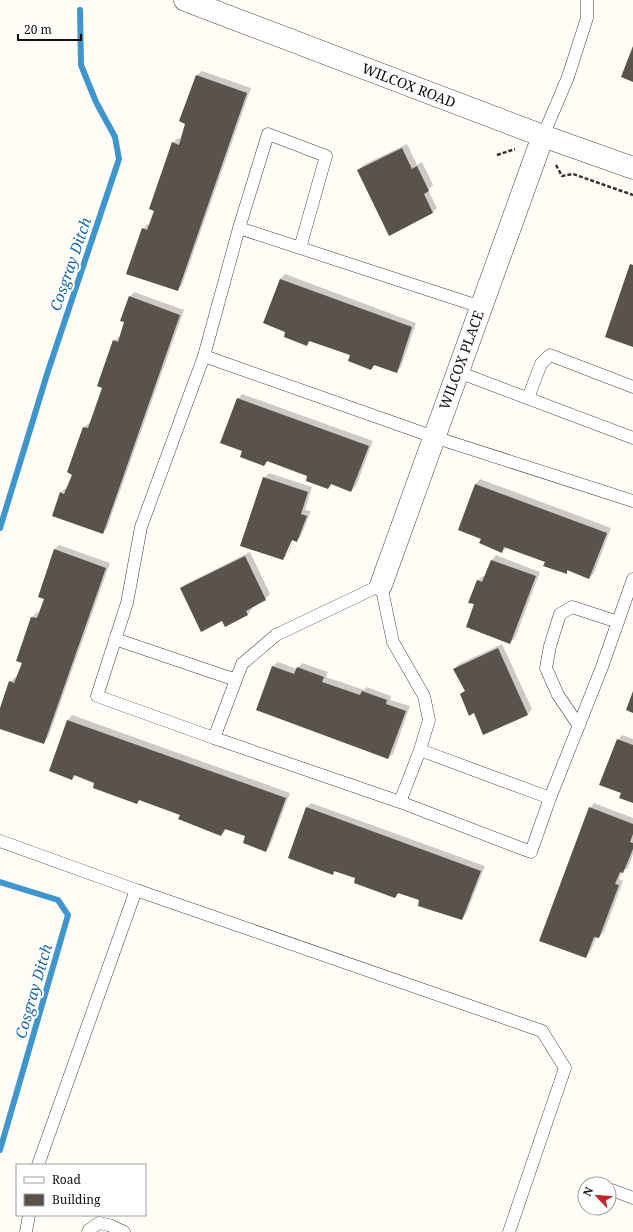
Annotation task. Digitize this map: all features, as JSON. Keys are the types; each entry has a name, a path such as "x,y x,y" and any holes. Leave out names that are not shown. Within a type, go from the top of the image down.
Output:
{"street":[{"name":"WILCOX ROAD","path":"185,0 540,145 633,168"},
{"name":"WILCOX PLACE","path":"381,585 540,145"}],"lane":[{"path":"540,145 568,77 587,18 586,0"},
{"path":"300,248 326,156 268,134 239,228 204,356 142,527 127,604 97,696 400,802 531,852 633,579"},
{"path":"239,228 481,307"},
{"path":"528,398 540,364 550,355 633,387"},
{"path":"204,356 434,437 633,501"},
{"path":"458,372 633,438"},
{"path":"214,738 242,664 276,635 381,585 393,642 424,696 429,720 420,750 400,802"},
{"path":"579,726 558,695 546,668 550,646 560,614 572,607 618,622"},
{"path":"115,639 236,680"},
{"path":"420,750 550,798"},
{"path":"0,841 136,890 542,1031 565,1068 509,1232"},
{"path":"38,1164 136,890"},
{"path":"617,1192 633,1198"},
{"path":"26,1232 29,1216"},
{"path":"88,1232 99,1223 109,1225 124,1232"}],"path":[{"path":"497,155 519,147 540,145 554,161 562,176 572,174 633,195"}],"building":[{"path":"633,46 633,82 621,77"},
{"path":"196,75 247,93 178,291 126,274 142,228 147,230 154,211 149,209 172,142 179,145 185,124 179,121"},
{"path":"402,148 412,169 417,166 429,191 424,194 433,213 389,236 357,170"},
{"path":"630,264 633,265 633,347 605,337"},
{"path":"280,279 412,327 397,373 374,365 371,370 348,361 350,355 309,341 307,346 284,337 285,332 263,323"},
{"path":"129,296 180,315 103,534 52,516 60,492 64,494 72,475 67,472 83,427 88,428 102,388 97,386 113,340 118,342 124,322 120,321"},
{"path":"237,398 369,446 351,492 331,484 328,489 306,481 307,476 267,461 264,466 240,457 242,451 220,443"},
{"path":"263,477 308,492 301,514 307,516 297,542 292,540 283,560 240,546"},
{"path":"475,484 607,533 589,579 567,570 567,574 543,566 545,562 504,547 502,553 479,543 481,539 458,530"},
{"path":"54,549 106,568 44,744 0,729 0,708 9,681 14,683 22,663 16,661 31,617 37,618 44,599 38,597"},
{"path":"245,556 266,600 246,611 248,615 225,627 222,621 201,632 180,588"},
{"path":"491,560 536,576 510,644 466,627 474,604 468,603 477,580 482,582"},
{"path":"498,648 528,715 483,735 474,713 469,716 460,694 465,691 453,669"},
{"path":"272,666 294,674 297,667 324,677 322,682 360,695 362,691 387,700 386,704 406,711 388,759 256,710"},
{"path":"633,691 633,713 626,710"},
{"path":"67,720 286,798 266,852 243,843 245,836 225,829 221,836 178,819 180,815 139,800 137,804 93,788 94,783 74,775 72,780 49,771"},
{"path":"617,739 633,745 633,803 619,798 621,793 599,785"},
{"path":"306,807 481,871 462,920 418,906 419,900 398,893 395,898 354,883 355,878 334,871 333,875 288,858"},
{"path":"589,807 633,824 633,834 630,842 633,843 633,849 623,873 620,872 615,884 619,885 599,938 594,937 586,958 539,941"}],"waterway":[{"name":"Cosgray Ditch","path":"0,528 48,371 119,159 115,137 96,102 81,65 80,10"},
{"name":"Cosgray Ditch","path":"0,882 58,900 68,915 0,1150"}]}
